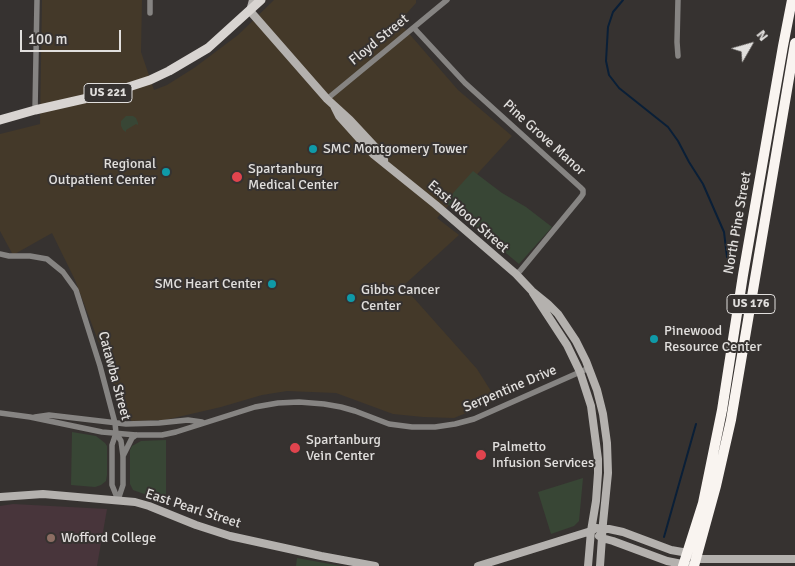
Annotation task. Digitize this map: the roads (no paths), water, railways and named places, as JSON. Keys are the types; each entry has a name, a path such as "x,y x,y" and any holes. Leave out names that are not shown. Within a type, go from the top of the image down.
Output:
{"highway":[{"path":"783,46 786,0"},
{"name":"North Pine Street","path":"689,562 722,410 743,275 792,0"},
{"name":"North Pine Street","path":"689,562 716,486 732,420 795,45"}],"main road":[{"name":"US 221","path":"0,120 110,93 150,80 208,48 261,0"}],"street":[{"path":"35,110 37,0"},
{"path":"150,0 150,13"},
{"path":"250,11 253,0"},
{"name":"Floyd Street","path":"327,99 447,0"},
{"path":"678,0 678,56"},
{"name":"East Wood Street","path":"250,11 327,99 377,149 387,164 516,274 532,291 544,299 558,314 576,341 589,368 600,402 607,443 608,473 600,566"},
{"name":"Pine Grove Manor","path":"414,28 471,89 582,190 581,198 516,274"},
{"name":"Catawba Street","path":"0,254 47,259 63,272 76,290 100,366 115,423 116,433 112,445 112,485 118,500"},
{"name":"East Wood Street","path":"532,291 560,333 580,372 591,406 598,458 596,501 588,566"},
{"name":"Serpentine Drive","path":"30,417 92,430 136,435 162,435 255,407 284,402 299,402 342,407 389,424 400,426 448,426 474,419 589,368"},
{"path":"0,413 30,417"},
{"name":"Serpentine Drive","path":"30,417 49,415 135,424 188,420 205,423"},
{"name":"Catawba Street","path":"116,433 121,441 123,456 122,485 118,500"},
{"name":"Catawba Street","path":"123,456 132,438 136,435"},
{"name":"East Pearl Street","path":"0,497 43,494 118,500 149,506 230,536 375,566"},
{"path":"478,566 596,528 623,532 671,550 689,562"},
{"path":"591,531 602,538 667,561 689,562 795,558"}],"waterway":[{"path":"623,0 613,12 608,27 606,61 609,75 619,88 668,127 678,141 703,184 724,232 727,257"},
{"path":"664,537 696,424"}],"place":[{"name":"SMC Montgomery Tower","path":"313,149"},
{"name":"Regional Outpatient Center","path":"166,172"},
{"name":"Spartanburg Medical Center","path":"237,177"},
{"name":"SMC Heart Center","path":"272,284"},
{"name":"Gibbs Cancer Center","path":"351,298"},
{"name":"Pinewood Resource Center","path":"654,339"},
{"name":"Spartanburg Vein Center","path":"295,448"},
{"name":"Palmetto Infusion Services","path":"481,455"},
{"name":"Wofford College","path":"51,538"}]}
